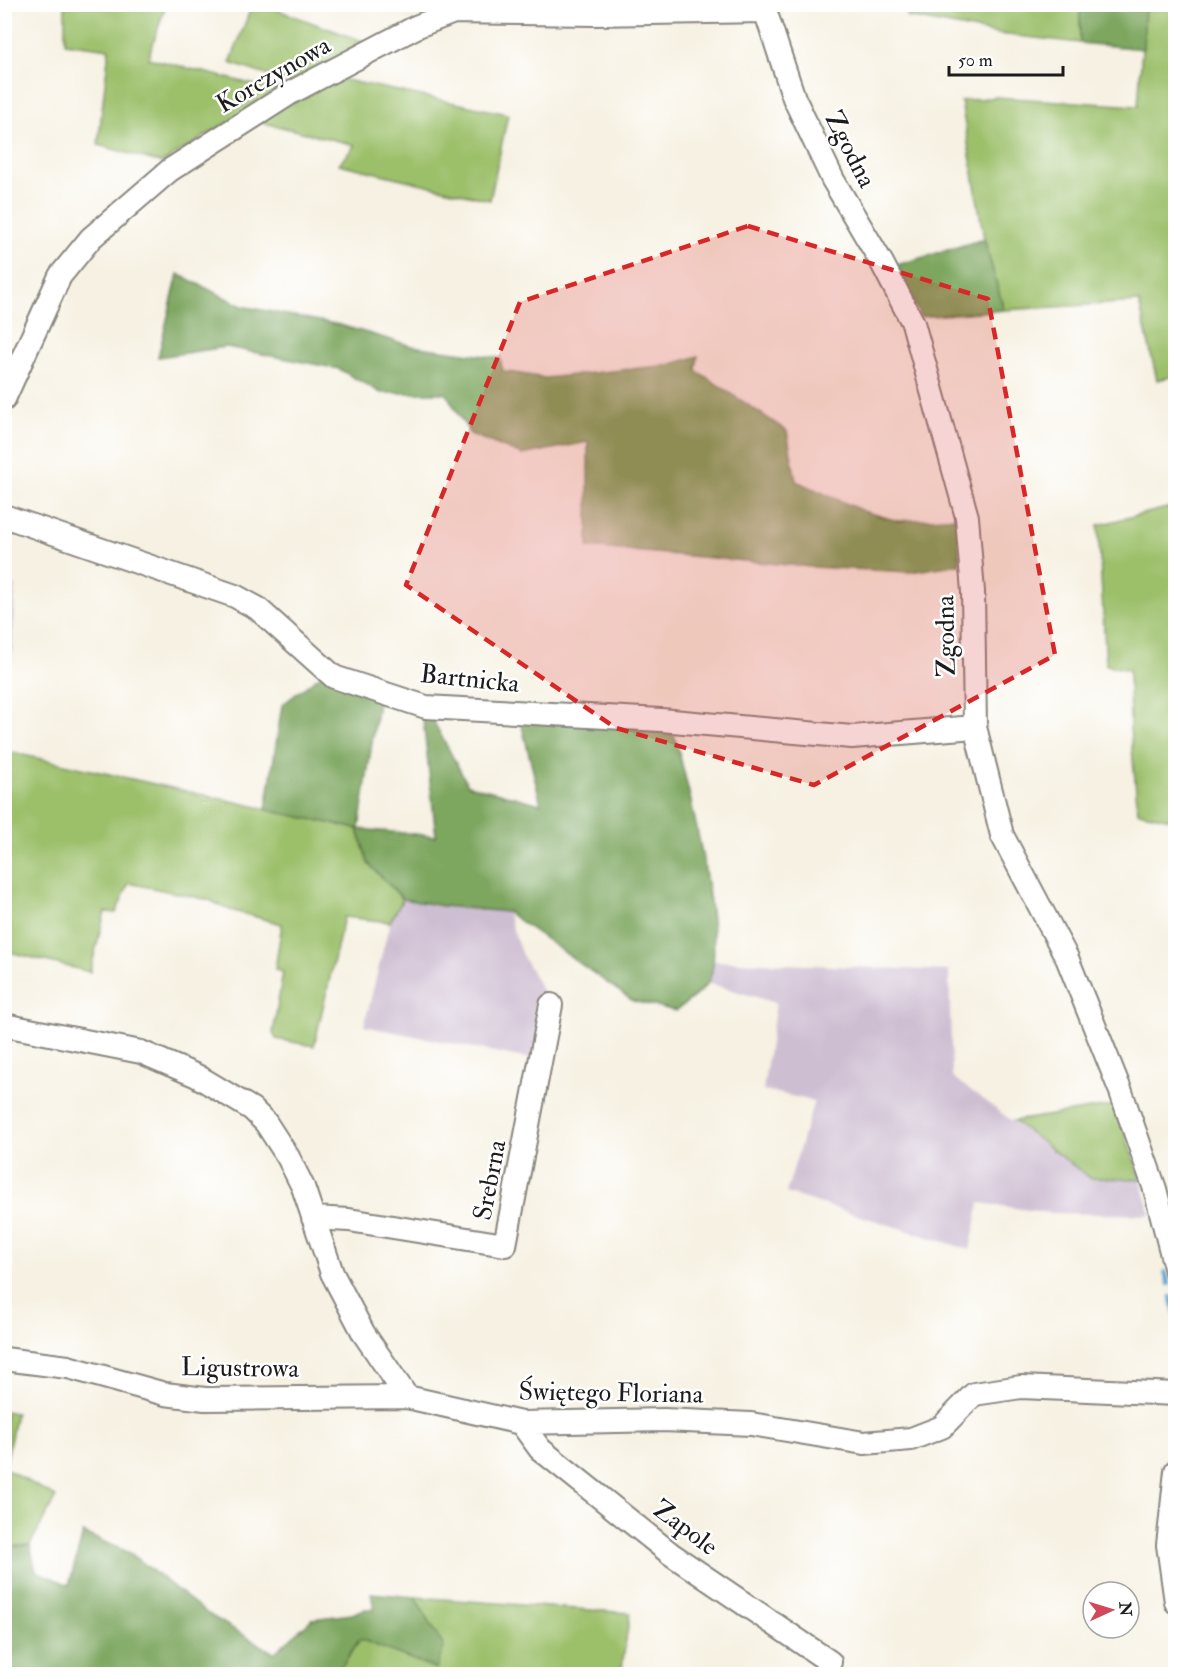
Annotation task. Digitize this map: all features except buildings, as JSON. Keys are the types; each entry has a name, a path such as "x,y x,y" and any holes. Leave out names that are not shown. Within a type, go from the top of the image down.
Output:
{"street":[{"name":"Korczynowa","path":"4,399 60,276 91,238 170,170 292,92 418,26 454,12 594,14 764,8"},
{"name":"Zgodna","path":"764,8 794,98 832,180 874,249 913,323 967,517 973,592 975,727 1002,835 1067,958 1121,1092 1155,1189 1176,1271"},
{"name":"Bartnicka","path":"4,516 236,596 257,608 334,676 426,707 661,720 852,737 975,727"},
{"name":"Srebrna","path":"313,1218 349,1220 505,1245 551,1005"},
{"path":"4,1025 141,1052 188,1071 237,1099 266,1124 288,1157 303,1187 332,1272 364,1334 408,1397"},
{"name":"Ligustrowa","path":"4,1359 68,1367 165,1394 205,1399 408,1397"},
{"name":"Świętego Floriana","path":"408,1397 521,1423 664,1420 751,1424 864,1443 911,1439 942,1426 974,1394 1021,1387 1176,1394"},
{"name":"Zapole","path":"521,1423 540,1449 671,1554 830,1662"},
{"path":"1176,1472 1168,1545 1176,1602"}],"highlighted area":[{"path":"748,226 988,299 1055,655 814,785 616,728 406,585 520,302"}],"shaded area":[{"path":"5,583 15,586 11,666 5,665"},
{"path":"403,899 443,906 507,912 521,953 547,999 535,1060 364,1026 390,922"},
{"path":"714,961 949,971 952,1077 1090,1178 1141,1179 1151,1215 1050,1213 980,1203 970,1250 786,1193 814,1101 763,1090 776,1003 708,983"}],"green space":[{"path":"65,5 166,5 148,58 279,91 162,163 98,145 109,49 65,43"},
{"path":"252,5 264,5 365,42 293,84 230,63"},
{"path":"908,5 1080,5 1080,43 999,34 907,17"},
{"path":"1080,5 1145,5 1143,49 1080,43"},
{"path":"1145,5 1175,5 1175,376 1157,380 1139,302 1004,310 984,239 961,101 996,97 1138,106"},
{"path":"331,77 508,114 490,200 339,164 355,145 256,121"},
{"path":"984,239 1004,310 920,317 897,265"},
{"path":"178,274 242,306 340,325 412,346 500,358 503,371 545,378 669,365 698,356 696,370 787,431 796,481 863,511 898,521 958,517 960,564 910,572 811,567 588,547 588,442 522,455 470,434 446,393 381,393 339,369 226,347 158,357"},
{"path":"1176,506 1175,820 1138,812 1130,728 1129,670 1106,665 1098,525"},
{"path":"322,674 379,696 359,829 436,836 422,710 429,713 468,785 541,804 520,718 672,727 695,818 710,900 713,965 704,988 676,1011 633,1001 507,912 443,906 403,899 368,863 358,829 266,810 282,705"},
{"path":"5,751 358,829 368,863 403,899 390,922 344,917 314,1046 276,1039 273,1033 283,972 275,970 282,924 230,910 209,900 129,883 116,913 105,912 90,972 5,951"},
{"path":"1115,1105 1141,1179 1090,1178 1014,1121"},
{"path":"5,1411 16,1413 5,1468"},
{"path":"5,1468 56,1497 30,1545 5,1548"},
{"path":"83,1533 130,1553 208,1614 274,1653 312,1619 352,1614 365,1609 374,1610 371,1593 415,1597 444,1647 436,1669 360,1639 341,1667 330,1674 210,1674 205,1667 186,1674 5,1674 5,1547 30,1545 36,1571 69,1585"},
{"path":"415,1597 630,1613 621,1674 330,1674 341,1667 360,1639 444,1647"}],"waterway":[{"path":"1165,1272 1169,1284"},
{"path":"1171,1297 1176,1315"}]}
